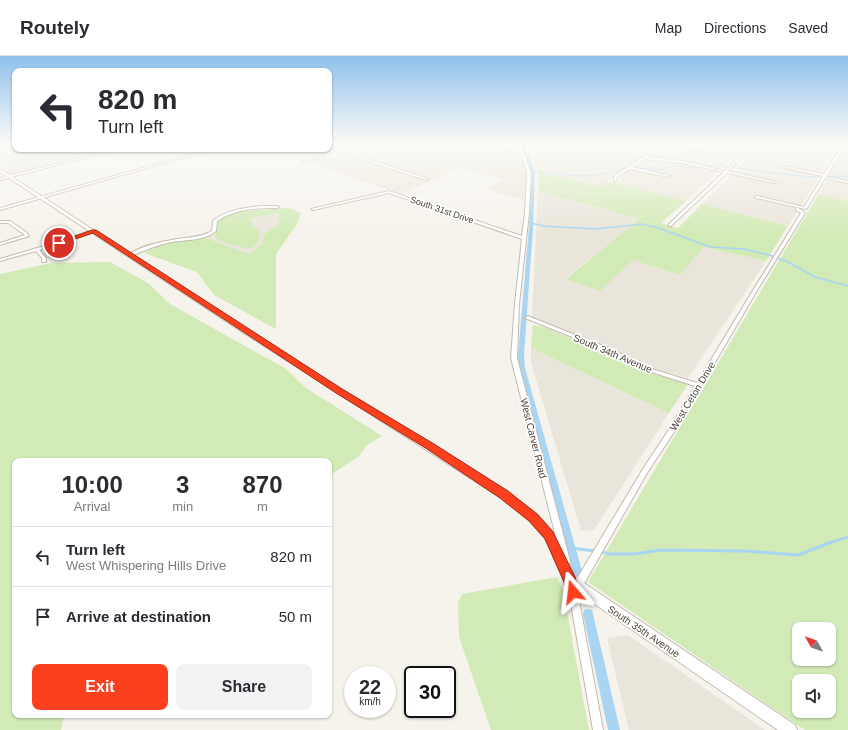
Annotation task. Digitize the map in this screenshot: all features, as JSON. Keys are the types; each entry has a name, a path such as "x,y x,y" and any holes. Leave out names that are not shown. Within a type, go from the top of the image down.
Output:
{"street":[{"path":"7,174 232,322 514,502 533,517 549,535 574,584"},
{"path":"0,179 21,174"},
{"path":"0,209 122,174"},
{"path":"413,174 427,179"},
{"name":"West Carver Road","path":"529,174 517,304 514,358 574,584 598,730"},
{"path":"615,180 615,177 619,174"},
{"path":"661,174 669,176"},
{"path":"670,225 723,174"},
{"path":"738,174 774,182"},
{"path":"817,174 848,182"},
{"path":"757,197 806,208 824,176"},
{"name":"South 31st Drive","path":"313,209 389,192 524,238"},
{"path":"130,255 165,242 211,234 214,231 215,221 225,215 254,208 277,207"},
{"name":"West Ceton Drive","path":"574,584 674,427 754,292 802,215 802,212 797,209"},
{"path":"0,222 9,222 26,234 26,236 0,244"},
{"path":"0,260 37,250 94,231"},
{"path":"37,250 44,258 44,261"},
{"name":"South 34th Avenue","path":"528,318 609,350 647,369 698,385"},
{"name":"South 35th Avenue","path":"574,584 790,730"}],"shaded area":[{"path":"344,174 445,174 401,194"},
{"path":"482,174 527,174 525,200 486,189 502,180"},
{"path":"550,174 617,174 598,187"},
{"path":"623,174 714,174 686,201 614,182 622,181 619,177"},
{"path":"732,174 820,174 788,226 702,204"},
{"path":"830,174 848,174 848,201 818,195"},
{"path":"538,191 639,219 566,278 633,260 680,275 704,247 766,261 688,378 649,367 532,317"},
{"path":"275,213 279,214 282,218 279,223 267,232 263,243 249,254 206,238 216,233 215,237 259,231 253,227 251,219"},
{"path":"531,348 669,413 594,530 581,531 531,362"},
{"path":"628,635 765,730 629,730 607,638"}],"green space":[{"path":"538,174 550,174 598,187 608,181 686,201 661,223 678,228 702,204 788,226 766,261 704,247 680,275 633,260 600,291 566,279 639,219 538,191 539,182"},
{"path":"818,195 848,201 848,730 805,730 588,582"},
{"path":"292,209 301,213 297,224 276,254 276,329 214,295 197,272 144,253 176,240 206,238 249,254 263,243 266,233 279,223 278,219 282,218 279,214 275,213 251,219 253,227 259,231 259,240 256,245 247,249 221,241 215,237 218,221 234,213 250,210"},
{"path":"110,262 148,283 170,304 286,369 306,388 382,436 367,445 359,456 332,474 332,458 12,458 12,718 63,718 61,730 0,730 0,274 51,263"},
{"path":"533,325 546,328 648,370 688,384 669,413 531,348"},
{"path":"557,577 563,591 589,730 491,730 459,637 458,603 462,594"}],"waterway":[{"path":"533,174 531,228 521,355 522,368 577,571"},
{"path":"560,174 572,176 597,174"},
{"path":"786,174 814,177 848,176"},
{"path":"531,223 544,226 595,229 642,224 659,228 710,247 744,249 769,255 786,261 815,277 848,286"},
{"path":"831,542 848,537"},
{"path":"599,551 609,554 634,554 661,550 746,551 798,555 831,542"},
{"path":"571,548 595,551"},
{"path":"588,614 614,730"}],"route":[{"path":"59,243 94,231 339,391 504,495 533,517 549,535 571,581 573,592"}]}
